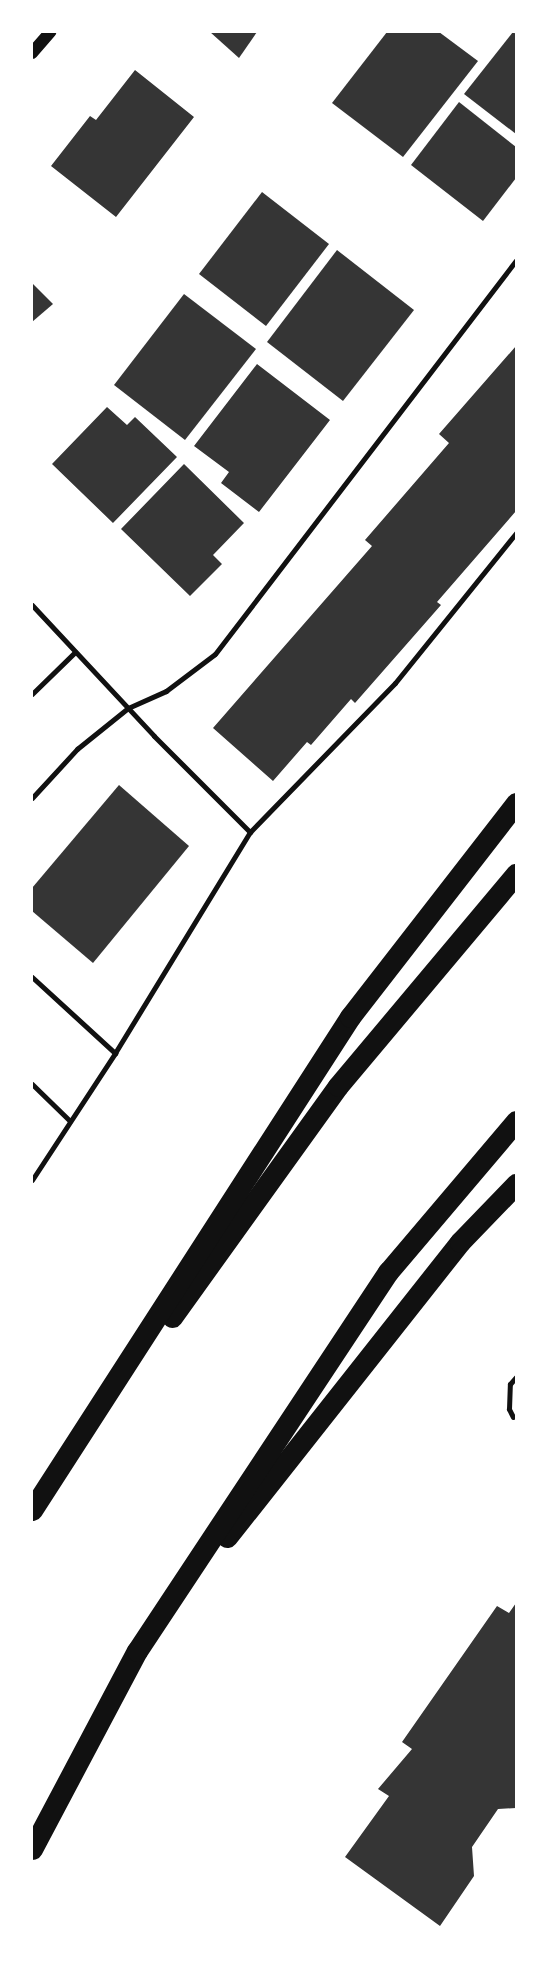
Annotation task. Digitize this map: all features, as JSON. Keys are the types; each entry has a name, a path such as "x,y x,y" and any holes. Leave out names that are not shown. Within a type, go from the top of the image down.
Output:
{"highway":[{"path":"32,1511 350,1017 516,803"},
{"path":"32,1511 338,1086 516,874"},
{"path":"32,1849 137,1651 387,1272 516,1121"},
{"path":"137,1651 460,1242 516,1184"}],"street":[{"path":"32,53 50,32"}],"lane":[{"path":"32,798 77,749 128,708 166,691 215,654 516,261"},
{"path":"32,1180 115,1053 250,832 395,683 516,533"},
{"path":"32,605 128,708 250,832"},
{"path":"32,694 75,652"},
{"path":"32,977 115,1053"},
{"path":"32,1084 70,1121"},
{"path":"513,1417 509,1409 510,1384 516,1377"}],"building":[{"path":"210,32 257,32 239,58"},
{"path":"387,32 439,32 478,61 403,157 332,103"},
{"path":"513,32 516,34 516,134 464,94"},
{"path":"135,70 194,117 116,217 51,166 90,116 96,120"},
{"path":"459,102 516,147 516,178 483,221 411,165"},
{"path":"262,192 329,244 266,326 199,274"},
{"path":"337,250 414,310 343,401 267,342"},
{"path":"32,283 53,304 32,322"},
{"path":"184,294 256,349 185,440 114,385"},
{"path":"516,346 516,511 437,602 441,605 355,703 351,699 311,745 307,742 273,781 213,728 372,546 365,540 449,443 439,434"},
{"path":"257,364 330,420 259,512 221,483 229,472 194,446"},
{"path":"107,407 127,425 135,417 177,457 113,523 52,464"},
{"path":"184,464 244,523 213,555 222,564 190,596 121,529"},
{"path":"119,785 189,846 93,963 32,911 32,888"},
{"path":"516,1603 516,1808 498,1809 472,1847 474,1876 440,1926 345,1857 389,1796 378,1789 412,1749 402,1742 497,1606 509,1613"}]}
